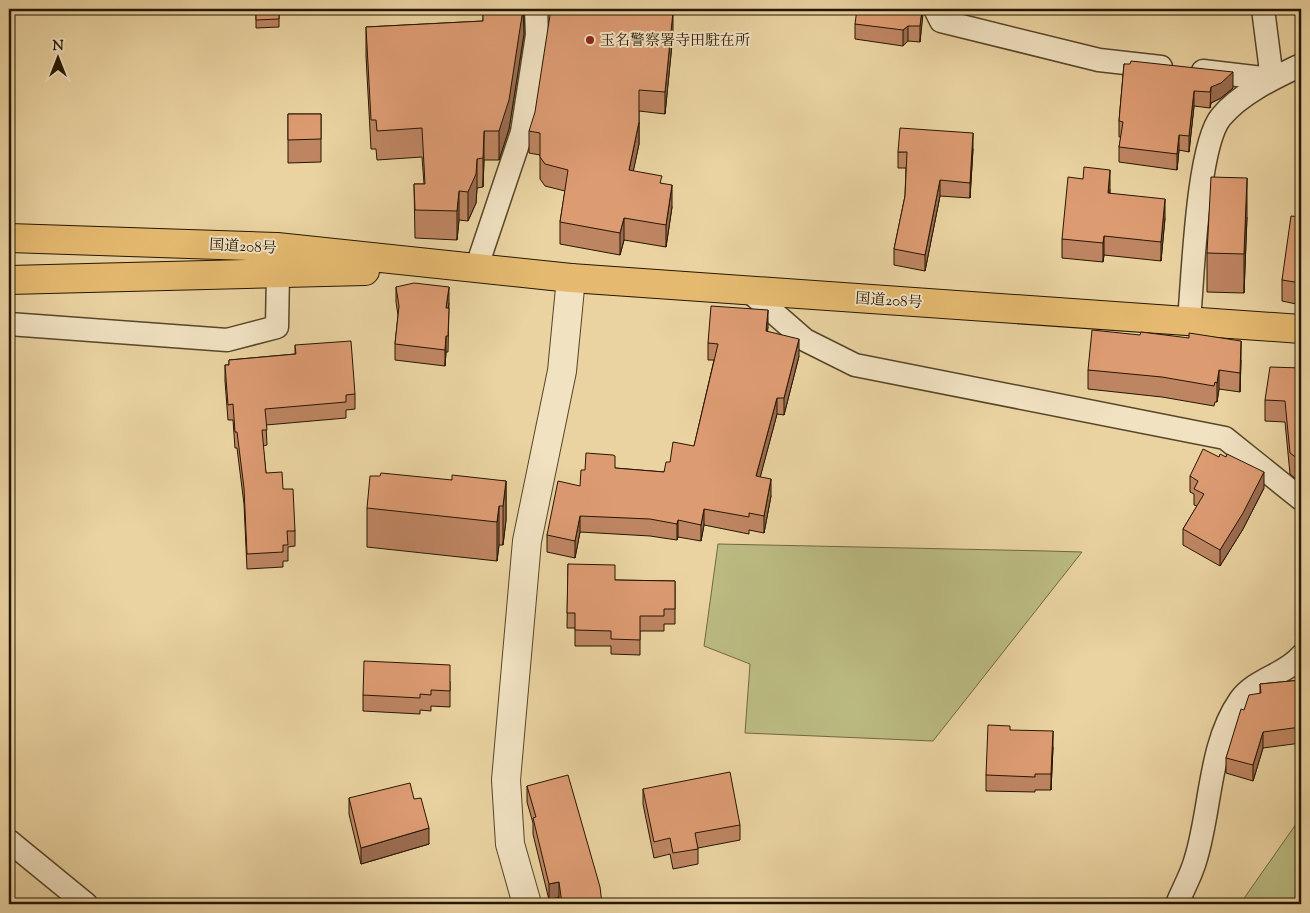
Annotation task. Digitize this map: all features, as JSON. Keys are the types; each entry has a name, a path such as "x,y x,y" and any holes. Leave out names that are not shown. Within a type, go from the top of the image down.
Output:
{"highway":[{"name":"国道208号","path":"9,238 277,247 572,278 1301,329"},
{"name":"国道208号","path":"9,280 476,269"}],"street":[{"path":"476,269 522,132 536,35 536,9"},
{"path":"935,9 941,21 1099,60 1272,79"},
{"path":"1262,9 1272,79"},
{"path":"1188,320 1202,186 1211,137 1221,118 1242,98 1272,79 1301,65"},
{"path":"9,324 227,340 277,326 278,273"},
{"path":"527,904 510,844 506,780 527,541 562,371 572,278"},
{"path":"749,291 806,340 856,364 1225,438 1301,499"},
{"path":"1176,904 1196,859 1213,772 1231,714 1242,698 1259,684 1289,668 1301,656"},
{"path":"9,841 86,904"}],"green space":[{"path":"718,544 1082,552 933,741 745,733 750,664 704,646"},
{"path":"1301,817 1301,904 1240,904"}],"building":[{"path":"256,9 279,9 279,19 256,20"},
{"path":"483,9 523,9 509,100 499,131 484,131 483,158 477,159 476,174 468,192 459,191 457,211 415,210 414,184 425,184 422,128 377,131 376,120 371,120 366,27 483,21"},
{"path":"550,9 636,9 673,12 665,92 639,90 639,122 629,170 662,176 660,183 672,185 666,225 624,218 620,233 560,222 568,170 545,164 540,157 540,133 529,131 535,112"},
{"path":"857,9 922,9 920,26 908,26 903,30 855,24"},
{"path":"1131,61 1233,72 1221,83 1211,87 1210,92 1194,91 1189,136 1179,135 1177,154 1119,147 1123,122 1119,121 1124,64 1130,64"},
{"path":"288,114 321,114 321,139 288,140"},
{"path":"900,128 973,133 970,183 940,180 925,255 894,249 905,196 907,152 898,152"},
{"path":"1084,167 1110,170 1108,193 1165,199 1161,242 1104,236 1103,243 1062,239 1068,177 1083,179"},
{"path":"1211,177 1247,178 1244,254 1207,253"},
{"path":"1291,216 1301,217 1301,283 1282,280"},
{"path":"414,283 449,287 446,308 449,308 448,336 446,336 445,350 395,344 399,306 396,287"},
{"path":"711,306 768,310 766,331 799,339 784,398 777,398 756,476 771,479 764,516 749,513 749,517 704,509 701,525 678,520 677,524 650,519 580,516 575,541 547,535 558,481 580,486 581,470 585,470 586,453 615,456 615,468 664,472 666,462 670,462 673,442 694,446 718,344 708,343"},
{"path":"1092,330 1140,335 1141,332 1189,338 1189,333 1241,341 1240,373 1219,370 1217,383 1215,382 1214,386 1162,377 1088,370"},
{"path":"351,341 355,394 346,395 346,402 265,409 267,430 262,430 266,473 282,472 283,489 293,489 295,531 287,531 288,545 283,545 283,552 247,554 244,488 237,432 235,432 233,404 228,405 225,365 229,365 229,360 296,354 295,345"},
{"path":"1270,367 1301,368 1301,461 1290,453 1285,401 1265,400"},
{"path":"1203,449 1219,457 1220,454 1226,457 1227,454 1264,472 1243,513 1220,550 1183,529 1204,494 1194,489 1198,481 1190,476"},
{"path":"381,473 452,480 452,475 506,481 503,506 499,506 497,522 367,508 370,476 380,476"},
{"path":"568,564 615,565 615,580 675,581 675,609 664,609 664,616 640,616 640,640 611,639 611,631 575,630 575,613 567,613"},
{"path":"364,661 450,665 450,691 431,690 431,695 420,694 420,698 363,695"},
{"path":"1301,680 1301,727 1263,732 1253,765 1226,758 1241,709 1244,710 1249,695 1261,693 1260,684"},
{"path":"988,725 1010,726 1010,730 1053,731 1051,774 1035,774 1035,777 986,775"},
{"path":"730,772 740,825 695,833 698,849 673,853 670,838 654,842 643,789"},
{"path":"568,775 600,887 602,904 562,904 559,882 549,884 533,818 536,817 527,786"},
{"path":"410,783 414,799 421,798 429,828 361,848 349,798"},
{"path":"9,853 11,854 9,869"}],"place":[{"name":"玉名警察署寺田駐在所","path":"590,40"}]}
